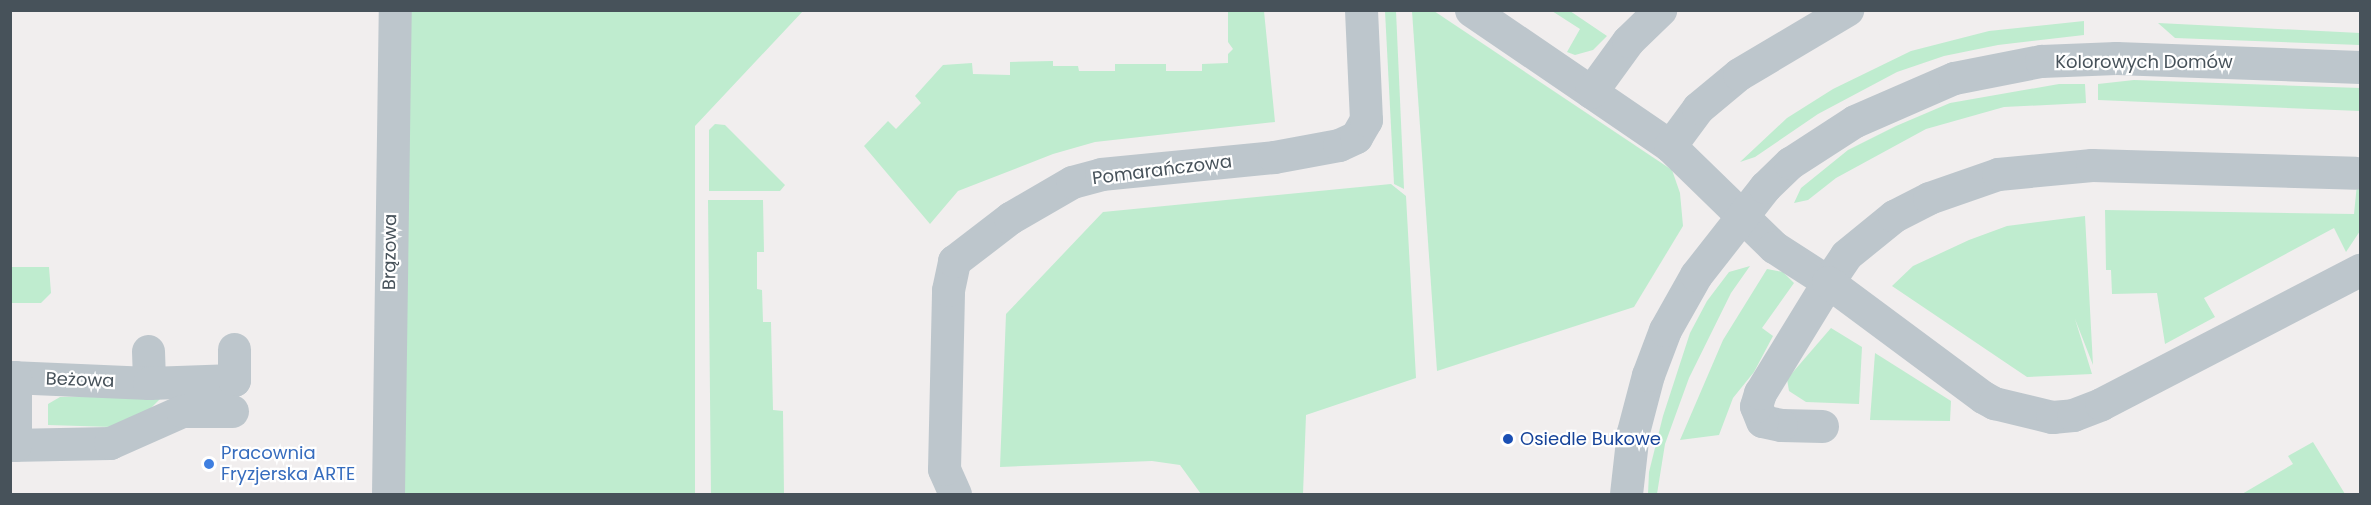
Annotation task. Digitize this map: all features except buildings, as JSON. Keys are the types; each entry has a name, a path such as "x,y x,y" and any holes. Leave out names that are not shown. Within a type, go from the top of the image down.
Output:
{"street":[{"name":"Brązowa","path":"388,495 395,10"},
{"name":"Pomarańczowa","path":"955,495 944,469 948,290 954,261 1010,218 1072,182 1101,174 1274,157 1339,145 1356,137 1366,120 1361,10"},
{"path":"1471,10 1670,146 1742,212 1774,247 1828,282 1994,403 2052,417 2073,415 2102,404 2361,270"},
{"path":"1591,92 1628,41 1660,10"},
{"path":"1670,146 1698,108 1739,74 1847,10"},
{"name":"Kolorowych Domów","path":"1626,495 1637,412 1665,330 1696,275 1742,212 1791,163 1855,121 1896,100 1973,73 2042,62 2116,58 2361,67"},
{"path":"1822,426 1781,425 1762,420 1756,406 1760,393 1846,255 1894,216 1929,198 1998,174 2092,165 2355,173"},
{"name":"Beżowa","path":"13,377 148,367 234,380 234,350"},
{"path":"13,377 13,445 110,443 182,411 232,411"}],"green space":[{"path":"404,11 803,11 695,126 695,494 401,494"},
{"path":"1228,11 1264,11 1275,122 1095,142 1053,154 958,191 930,224 864,146 888,121 896,129 921,103 915,96 943,65 972,63 973,74 1010,75 1010,62 1053,61 1053,66 1078,66 1079,71 1115,71 1115,64 1166,64 1166,71 1202,71 1202,64 1228,63 1228,54 1233,49 1228,42"},
{"path":"1385,11 1396,11 1404,189 1394,184"},
{"path":"1412,11 1434,11 1672,170 1680,193 1683,226 1634,307 1437,371"},
{"path":"1552,11 1570,11 1607,36 1593,50 1575,55 1567,52 1580,29"},
{"path":"2084,21 2084,35 1998,45 1944,56 1897,72 1818,114 1755,157 1740,162 1787,118 1833,89 1911,51 1989,31"},
{"path":"2158,23 2360,33 2360,45 2175,38"},
{"path":"2134,80 2360,88 2360,111 2098,100 2098,84"},
{"path":"2059,84 2085,84 2086,103 2004,107 1926,129 1836,178 1808,200 1794,203 1801,188 1848,150 1896,126 1950,103"},
{"path":"715,124 725,125 785,185 780,191 709,191 709,130"},
{"path":"2360,154 2360,231 2346,252 2334,228 2204,298 2215,317 2165,344 2157,293 2112,294 2111,270 2106,270 2105,210 2354,214"},
{"path":"1391,184 1406,196 1416,378 1306,415 1303,494 1201,494 1180,465 1152,461 1000,467 1006,314 1103,212"},
{"path":"708,200 763,200 764,252 757,252 757,289 762,290 763,322 771,322 773,410 783,411 784,494 711,494"},
{"path":"2085,216 2093,365 2075,319 2092,374 2027,377 1892,286 1913,266 1969,240 2007,226"},
{"path":"1750,266 1731,293 1689,378 1665,444 1657,494 1648,494 1649,472 1663,416 1690,333 1707,301 1729,272"},
{"path":"11,267 49,267 51,293 41,303 11,303"},
{"path":"1767,269 1783,272 1794,283 1762,328 1773,336 1754,372 1733,398 1719,435 1680,440 1723,340"},
{"path":"1831,328 1862,347 1859,404 1806,402 1789,391 1787,379"},
{"path":"1875,353 1951,401 1950,421 1870,420"},
{"path":"165,394 149,410 112,427 48,425 48,404 60,397"},
{"path":"2313,442 2345,494 2242,494 2293,464 2288,456"}],"place":[{"name":"Osiedle Bukowe","path":"1508,439"},
{"name":"Pracownia Fryzjerska ARTE","path":"209,464"}]}
